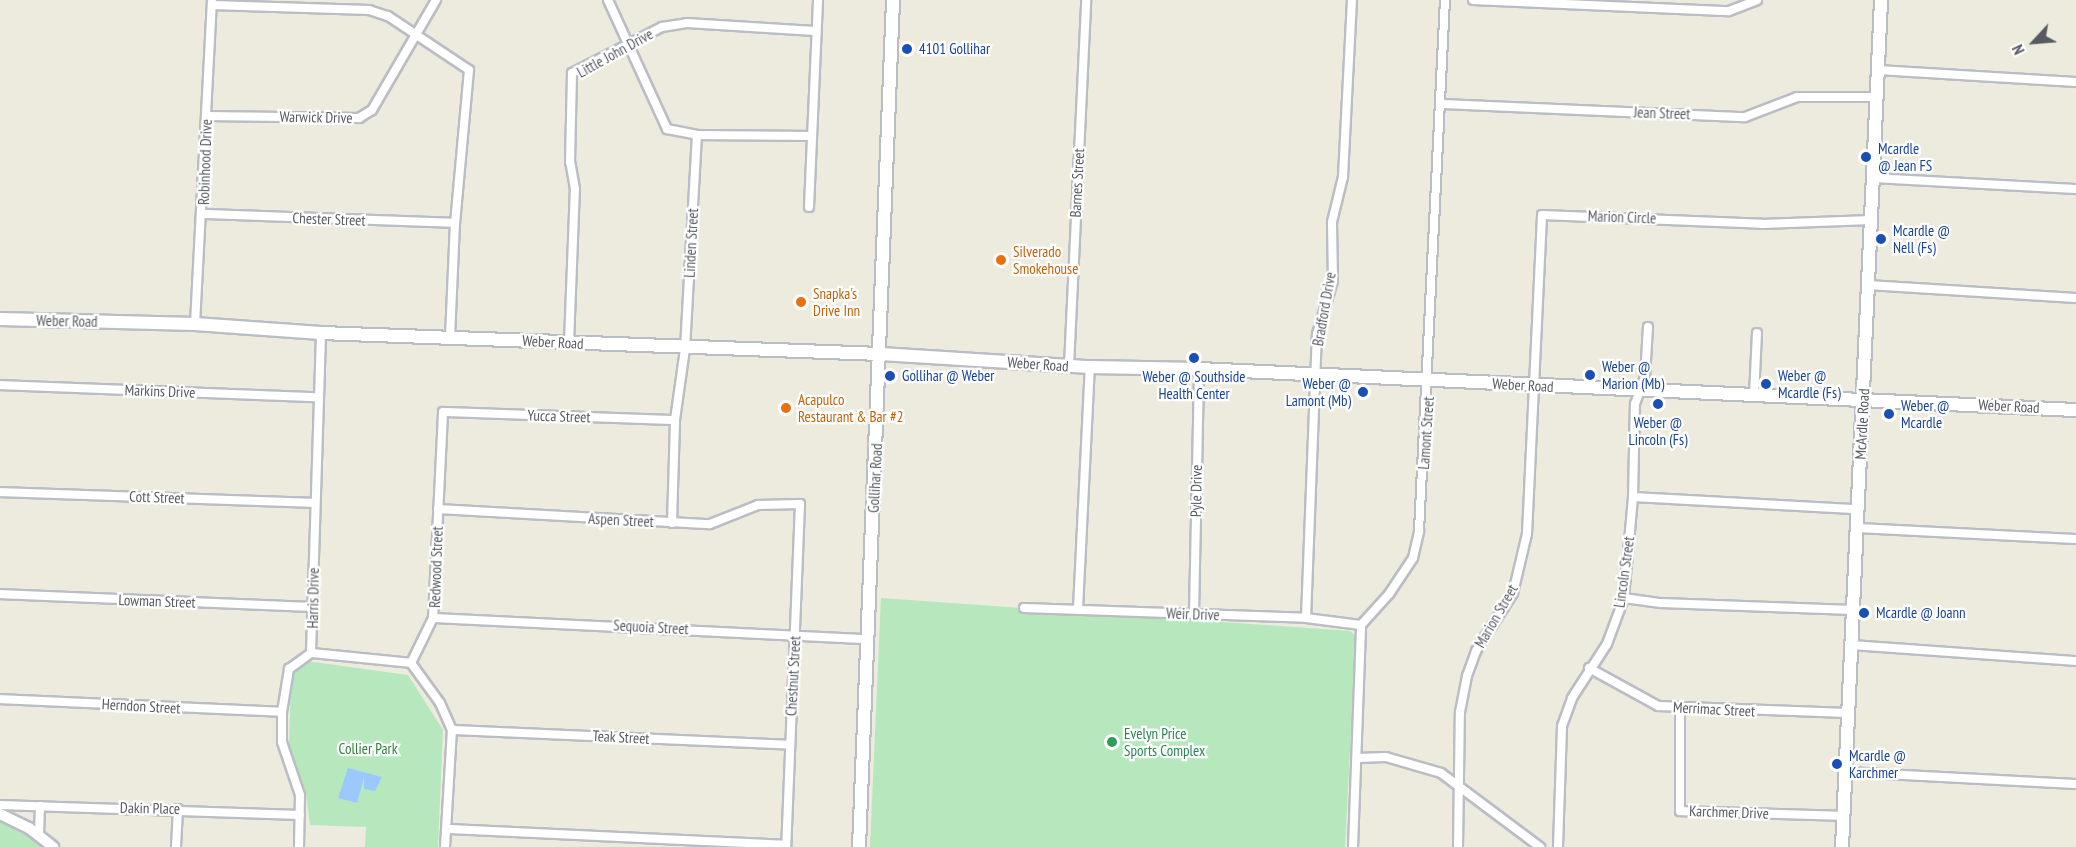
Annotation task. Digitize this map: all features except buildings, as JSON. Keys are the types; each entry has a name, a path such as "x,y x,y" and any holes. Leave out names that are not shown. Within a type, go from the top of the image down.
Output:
{"main road":[{"name":"Gollihar Road","path":"859,847 893,0"},
{"name":"McArdle Road","path":"1842,847 1881,0"},
{"name":"Weber Road","path":"0,319 195,324 321,333 450,336 685,349 880,354 1090,367 1316,374 1639,391 1863,398 2076,410"}],"street":[{"path":"416,35 436,0"},
{"path":"608,0 667,129 697,135 810,136"},
{"path":"809,207 810,136 818,0"},
{"name":"Barnes Street","path":"1069,366 1086,0"},
{"name":"Bradford Drive","path":"1306,618 1317,334 1333,281 1332,222 1343,177 1352,0"},
{"name":"Lamont Street","path":"1361,625 1389,594 1413,558 1419,531 1443,104 1445,0"},
{"path":"1473,0 1729,11 1757,0"},
{"path":"212,2 369,10 388,16 469,70 455,224 450,336"},
{"name":"Robinhood Drive","path":"195,324 203,214 212,2"},
{"name":"Little John Drive","path":"569,343 575,189 570,162 572,73 662,27 687,23 815,30"},
{"name":"Warwick Drive","path":"207,116 359,118 372,110 416,35"},
{"path":"1878,70 2076,82"},
{"name":"Jean Street","path":"1443,104 1745,117 1797,97 1877,97"},
{"name":"Linden Street","path":"672,523 675,420 685,349 697,135"},
{"path":"1873,178 2076,189"},
{"name":"Chester Street","path":"203,214 455,224"},
{"name":"Marion Circle","path":"1534,385 1542,214 1762,224 1871,220"},
{"path":"1868,285 2076,298"},
{"name":"Lincoln Street","path":"1558,847 1562,726 1589,668 1607,644 1624,598 1633,497 1635,404 1645,377 1648,327"},
{"name":"Harris Drive","path":"311,653 321,333"},
{"path":"1754,396 1757,333"},
{"path":"1078,609 1090,367"},
{"name":"Pyle Drive","path":"1194,614 1199,369"},
{"name":"Markins Drive","path":"0,385 319,397"},
{"name":"Marion Street","path":"1458,847 1460,712 1467,676 1476,651 1513,593 1522,565 1534,385"},
{"name":"Yucca Street","path":"443,412 675,420"},
{"name":"Redwood Street","path":"411,663 433,618 443,412"},
{"name":"Cott Street","path":"0,492 314,503"},
{"path":"1633,497 1858,510"},
{"name":"Aspen Street","path":"438,509 710,524 758,505 800,504"},
{"name":"Chestnut Street","path":"786,846 800,504"},
{"path":"1857,528 2076,539"},
{"name":"Lowman Street","path":"0,594 314,607"},
{"path":"1624,598 1661,603 1853,610"},
{"name":"Weir Drive","path":"1024,608 1306,618 1361,625"},
{"name":"Sequoia Street","path":"433,618 868,639"},
{"path":"1353,847 1361,625"},
{"path":"1852,645 2076,661"},
{"path":"299,847 300,795 282,742 282,712 289,669 311,653 411,663 440,703 453,730 445,847"},
{"name":"Merrimac Street","path":"1589,668 1635,696 1680,709 1848,713"},
{"name":"Herndon Street","path":"0,699 282,712"},
{"name":"Karchmer Drive","path":"1680,709 1680,811 1844,816"},
{"name":"Teak Street","path":"453,730 789,745"},
{"path":"1357,758 1386,757 1441,773 1459,789 1540,847"},
{"path":"1846,772 2076,784"},
{"name":"Dakin Place","path":"0,805 300,814"},
{"path":"39,835 40,806"},
{"path":"176,847 178,809"},
{"path":"0,814 39,835 53,847"},
{"path":"448,829 786,846"}],"green space":[{"name":"Evelyn Price Sports Complex","path":"881,598 1350,631 1356,636 1345,847 870,847"},
{"name":"Collier Park","path":"306,661 408,675 443,730 438,847 365,847 366,827 310,825 306,795 289,747 291,672"},
{"path":"0,820 28,835 45,847 0,847"}],"water":[{"path":"348,768 382,777 375,791 364,789 364,777 357,803 338,798"}],"place":[{"name":"4101 Gollihar","path":"907,49"},
{"name":"Mcardle @ Jean FS","path":"1866,157"},
{"name":"Mcardle @ Nell (Fs)","path":"1881,239"},
{"name":"Silverado Smokehouse","path":"1001,260"},
{"name":"Snapka's Drive Inn","path":"801,302"},
{"name":"Weber @ Southside Health Center","path":"1194,358"},
{"name":"Weber @ Marion (Mb)","path":"1590,375"},
{"name":"Gollihar @ Weber","path":"890,376"},
{"name":"Weber @ Mcardle (Fs)","path":"1766,384"},
{"name":"Weber @ Lamont (Mb)","path":"1363,392"},
{"name":"Weber @ Lincoln (Fs)","path":"1658,404"},
{"name":"Acapulco Restaurant & Bar #2","path":"786,408"},
{"name":"Weber @ Mcardle","path":"1889,414"},
{"name":"Mcardle @ Joann","path":"1864,613"},
{"name":"Evelyn Price Sports Complex","path":"1112,742"},
{"name":"Mcardle @ Karchmer","path":"1837,764"}]}
